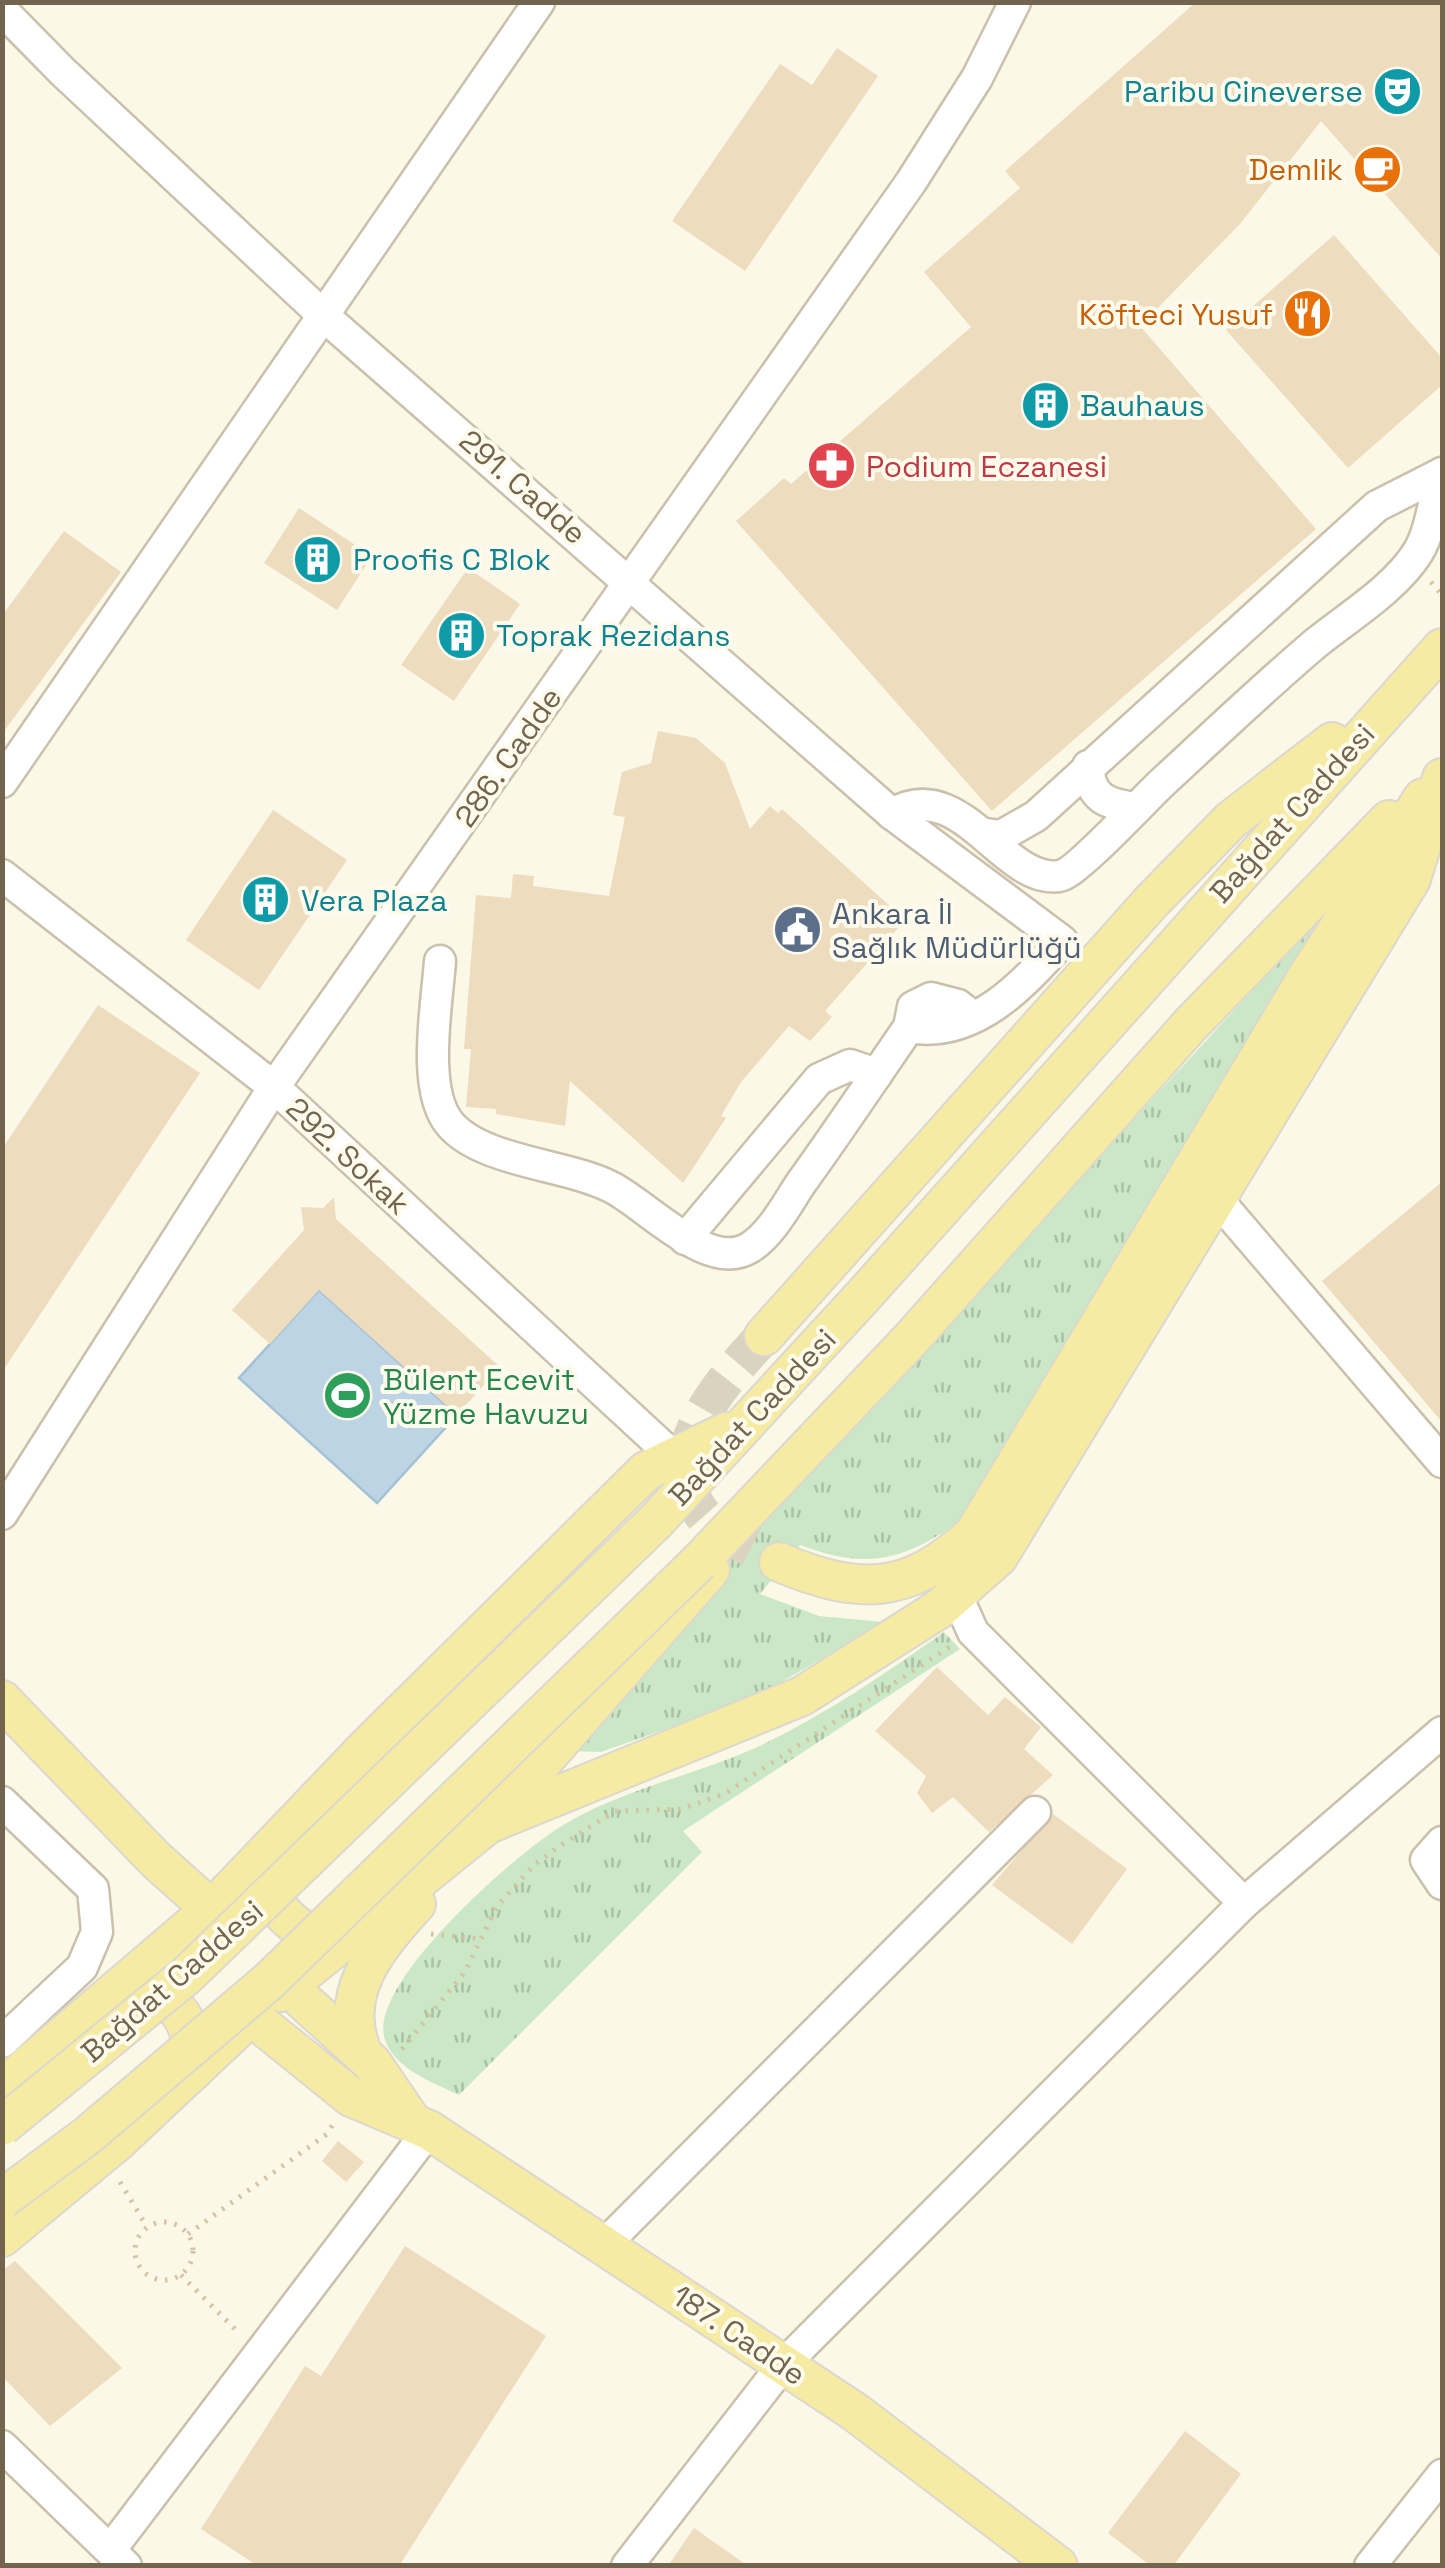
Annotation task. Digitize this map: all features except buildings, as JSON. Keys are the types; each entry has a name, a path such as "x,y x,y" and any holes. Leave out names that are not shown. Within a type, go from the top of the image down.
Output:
{"main road":[{"name":"Bağdat Caddesi","path":"2,2126 201,1961 656,1521 1442,648"},
{"path":"764,1336 960,1114 1231,820 1409,682"},
{"name":"Bağdat Caddesi","path":"2,2199 88,2135 270,1981 699,1562 799,1460 1190,1025 1442,766"},
{"path":"778,1562 854,1587 902,1582 946,1560 974,1534 1309,974 1442,766"},
{"path":"2,2237 103,2153 288,1982 488,1824 802,1696 956,1594 998,1556 1411,879 1442,778"},
{"path":"2,2088 214,1907 365,1749 646,1472 751,1419"},
{"path":"372,2064 352,2025 356,1995 367,1966 394,1928 694,1590 799,1460"},
{"path":"2,1700 156,1860 214,1907 257,1915 269,1925 284,1952 288,1982 372,2064 420,2125"},
{"path":"263,1858 268,1890 284,1916 308,1933 340,1943"},
{"path":"156,1860 180,1938 181,1976 188,1991 214,2012 248,2019 350,2097 420,2125"},
{"path":"122,1989 153,1993 180,2009 193,2036 194,2070"},
{"name":"187. Cadde","path":"420,2125 606,2243 855,2412 1058,2566"}],"street":[{"path":"2,782 539,2"},
{"name":"286. Cadde","path":"2,1514 274,1087 911,182 978,78 1015,2"},
{"name":"291. Cadde","path":"3,7 63,72 325,317 633,582 892,814 1062,942 1009,998 972,1016 958,1006 931,998 913,1008 909,1027 877,1074"},
{"path":"986,834 1002,836 1018,830 1377,506 1442,473"},
{"path":"892,814 922,804 986,834 1040,874 1061,876 1082,862 1134,808 1288,667 1402,571 1424,539 1442,473"},
{"path":"1088,766 1095,794 1106,803 1134,808"},
{"name":"292. Sokak","path":"2,875 274,1087 675,1458"},
{"path":"440,961 434,1077 438,1104 450,1124 490,1149 579,1172 612,1187 685,1239 726,1255 749,1248 776,1220 877,1074 850,1064 819,1079 685,1239"},
{"path":"1216,1198 1442,1462"},
{"path":"956,1594 973,1632 1244,1903"},
{"path":"627,2566 782,2366 1244,1903 1442,1732"},
{"path":"2,1802 92,1889 97,1932 82,1968 2,2042"},
{"path":"606,2243 1035,1812"},
{"path":"1442,1842 1426,1860 1442,1884"},
{"path":"2,2446 119,2557 420,2125"},
{"path":"1370,2566 1442,2475"}],"path":[{"path":"1428,579 1442,595"},
{"path":"372,2064 444,2001 483,1939 497,1906 534,1865 615,1810 681,1809 724,1794 973,1632"},
{"path":"394,1928 483,1939"},
{"path":"188,2234 327,2134 350,2097"},
{"path":"103,2153 147,2227"},
{"path":"174,2223 188,2234 192,2260 181,2275 162,2281 143,2272 135,2244 147,2227 174,2223"},
{"path":"181,2275 260,2353"}],"green space":[{"path":"1325,911 959,1521 921,1545 884,1557 845,1557 800,1545 760,1594 819,1616 884,1622 756,1697 601,1752 570,1751 568,1736"},
{"path":"944,1632 960,1649 683,1831 702,1852 459,2095 415,2073 395,2057 384,2036 386,2012 400,1984 451,1921 539,1841 607,1803 782,1735 853,1694"}],"water":[{"name":"Bülent Ecevit Yüzme Havuzu","path":"319,1290 457,1415 377,1503 239,1378"}],"tunnel":[{"path":"764,1336 714,1396 700,1420 686,1470 690,1494 705,1517 730,1537 779,1562"}],"place":[{"name":"Paribu Cineverse","path":"1398,91"},
{"name":"Demlik","path":"1378,169"},
{"name":"Köfteci Yusuf","path":"1308,314"},
{"name":"Bauhaus","path":"1045,405"},
{"name":"Podium Eczanesi","path":"831,466"},
{"name":"Proofis C Blok","path":"318,559"},
{"name":"Toprak Rezidans","path":"461,635"},
{"name":"Vera Plaza","path":"266,900"},
{"name":"Ankara İl Sağlık Müdürlüğü","path":"797,930"},
{"name":"Bülent Ecevit Yüzme Havuzu","path":"348,1396"}]}
